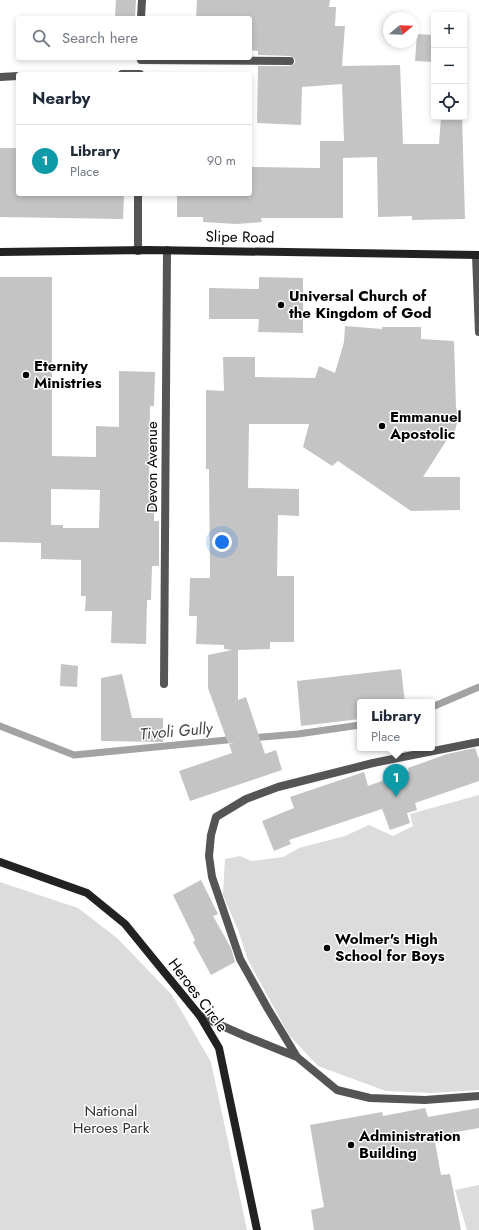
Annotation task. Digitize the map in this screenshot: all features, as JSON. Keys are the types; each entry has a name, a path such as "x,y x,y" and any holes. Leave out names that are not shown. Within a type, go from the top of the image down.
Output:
{"main road":[{"name":"Slipe Road","path":"0,252 167,250 478,255"},
{"name":"Heroes Circle","path":"0,862 86,893 125,924 200,1016 219,1048 257,1230"}],"street":[{"path":"141,16 142,0"},
{"path":"140,72 141,60"},
{"path":"216,60 290,61"},
{"path":"0,76 16,76"},
{"path":"138,196 138,251"},
{"name":"Devon Avenue","path":"164,684 167,250"},
{"path":"478,255 479,332"},
{"path":"297,1057 240,959 212,877 209,856 211,835 216,817 246,799 278,787 372,764 479,742"},
{"path":"200,1016 297,1057 337,1090 370,1098 425,1100 479,1096"}],"green space":[{"path":"479,795 479,1090 431,1093 386,1091 318,1066 289,1035 248,960 238,930 223,895 225,859 240,856 251,861 283,857 299,848 345,836 369,825 393,836 413,826 410,814"},
{"name":"National Heroes Park","path":"0,882 78,908 117,938 172,995 211,1062 247,1230 0,1230"},
{"path":"479,1185 479,1230 467,1230 455,1190"}],"building":[{"path":"116,0 136,0 135,16 115,16"},
{"path":"197,0 330,0 329,7 336,7 335,26 345,26 342,66 400,65 403,144 439,144 441,120 462,120 465,219 412,220 412,216 378,217 377,157 343,158 343,218 261,218 262,222 237,224 203,222 203,217 177,217 177,196 252,196 252,167 320,168 320,141 344,141 342,84 302,87 301,125 257,123 258,66 290,66 295,63 295,59 290,56 258,55 258,51 252,50 252,16 196,16"},
{"path":"419,34 431,35 431,62 415,61 416,48 419,48"},
{"path":"0,148 16,148 16,196 124,196 123,219 0,217"},
{"path":"0,277 52,277 52,456 96,457 96,426 119,427 119,371 155,372 154,406 150,406 149,477 154,477 154,521 159,521 159,566 152,566 151,600 147,600 146,644 111,643 112,611 85,611 86,596 81,596 81,560 41,559 41,543 0,542","holes":["51,489 100,490 99,528 63,528 63,525 51,525"]},
{"name":"Universal Church of the Kingdom of God","path":"259,277 303,278 303,333 258,332 259,319 209,319 209,288 259,289"},
{"path":"345,326 382,329 382,327 421,327 421,339 454,341 456,408 459,415 453,438 448,438 423,477 460,477 460,510 411,511 338,461 332,466 303,447 309,424 249,424 248,488 299,489 299,516 278,515 277,576 294,576 294,642 270,642 270,649 238,650 238,700 246,697 265,754 276,750 282,770 190,801 179,771 232,753 229,744 234,743 228,743 208,688 208,655 232,650 224,649 224,645 196,644 197,616 189,616 190,578 210,578 209,469 206,469 206,390 224,391 223,357 255,357 255,377 315,378 319,366 335,373 344,342"},
{"path":"61,664 78,666 77,687 60,686"},
{"path":"401,669 405,699 357,699 357,719 301,726 297,681"},
{"path":"122,674 132,718 163,718 163,742 101,741 101,678"},
{"path":"475,748 479,759 479,781 415,803 417,810 407,813 410,823 390,830 382,809 289,840 291,844 274,851 262,821 294,808 290,797 364,772 368,786 409,771 408,768 447,754"},
{"path":"201,880 218,914 213,916 231,948 235,962 211,975 193,942 195,940 173,895"},
{"path":"425,1108 428,1117 479,1108 479,1128 434,1136 441,1175 450,1174 461,1230 314,1230 311,1210 324,1207 310,1125 382,1112 383,1116"}],"waterway":[{"name":"Tivoli Gully","path":"435,706 479,687"},
{"name":"Tivoli Gully","path":"251,738 298,734 357,725"},
{"name":"Tivoli Gully","path":"0,726 74,755 237,739"}],"place":[{"name":"Universal Church of the Kingdom of God","path":"281,305"},
{"name":"Eternity Ministries","path":"26,375"},
{"name":"Emmanuel Apostolic","path":"382,426"},
{"name":"Library","path":"396,797"},
{"name":"Wolmer's High School for Boys","path":"327,948"},
{"name":"Administration Building","path":"351,1145"}]}
